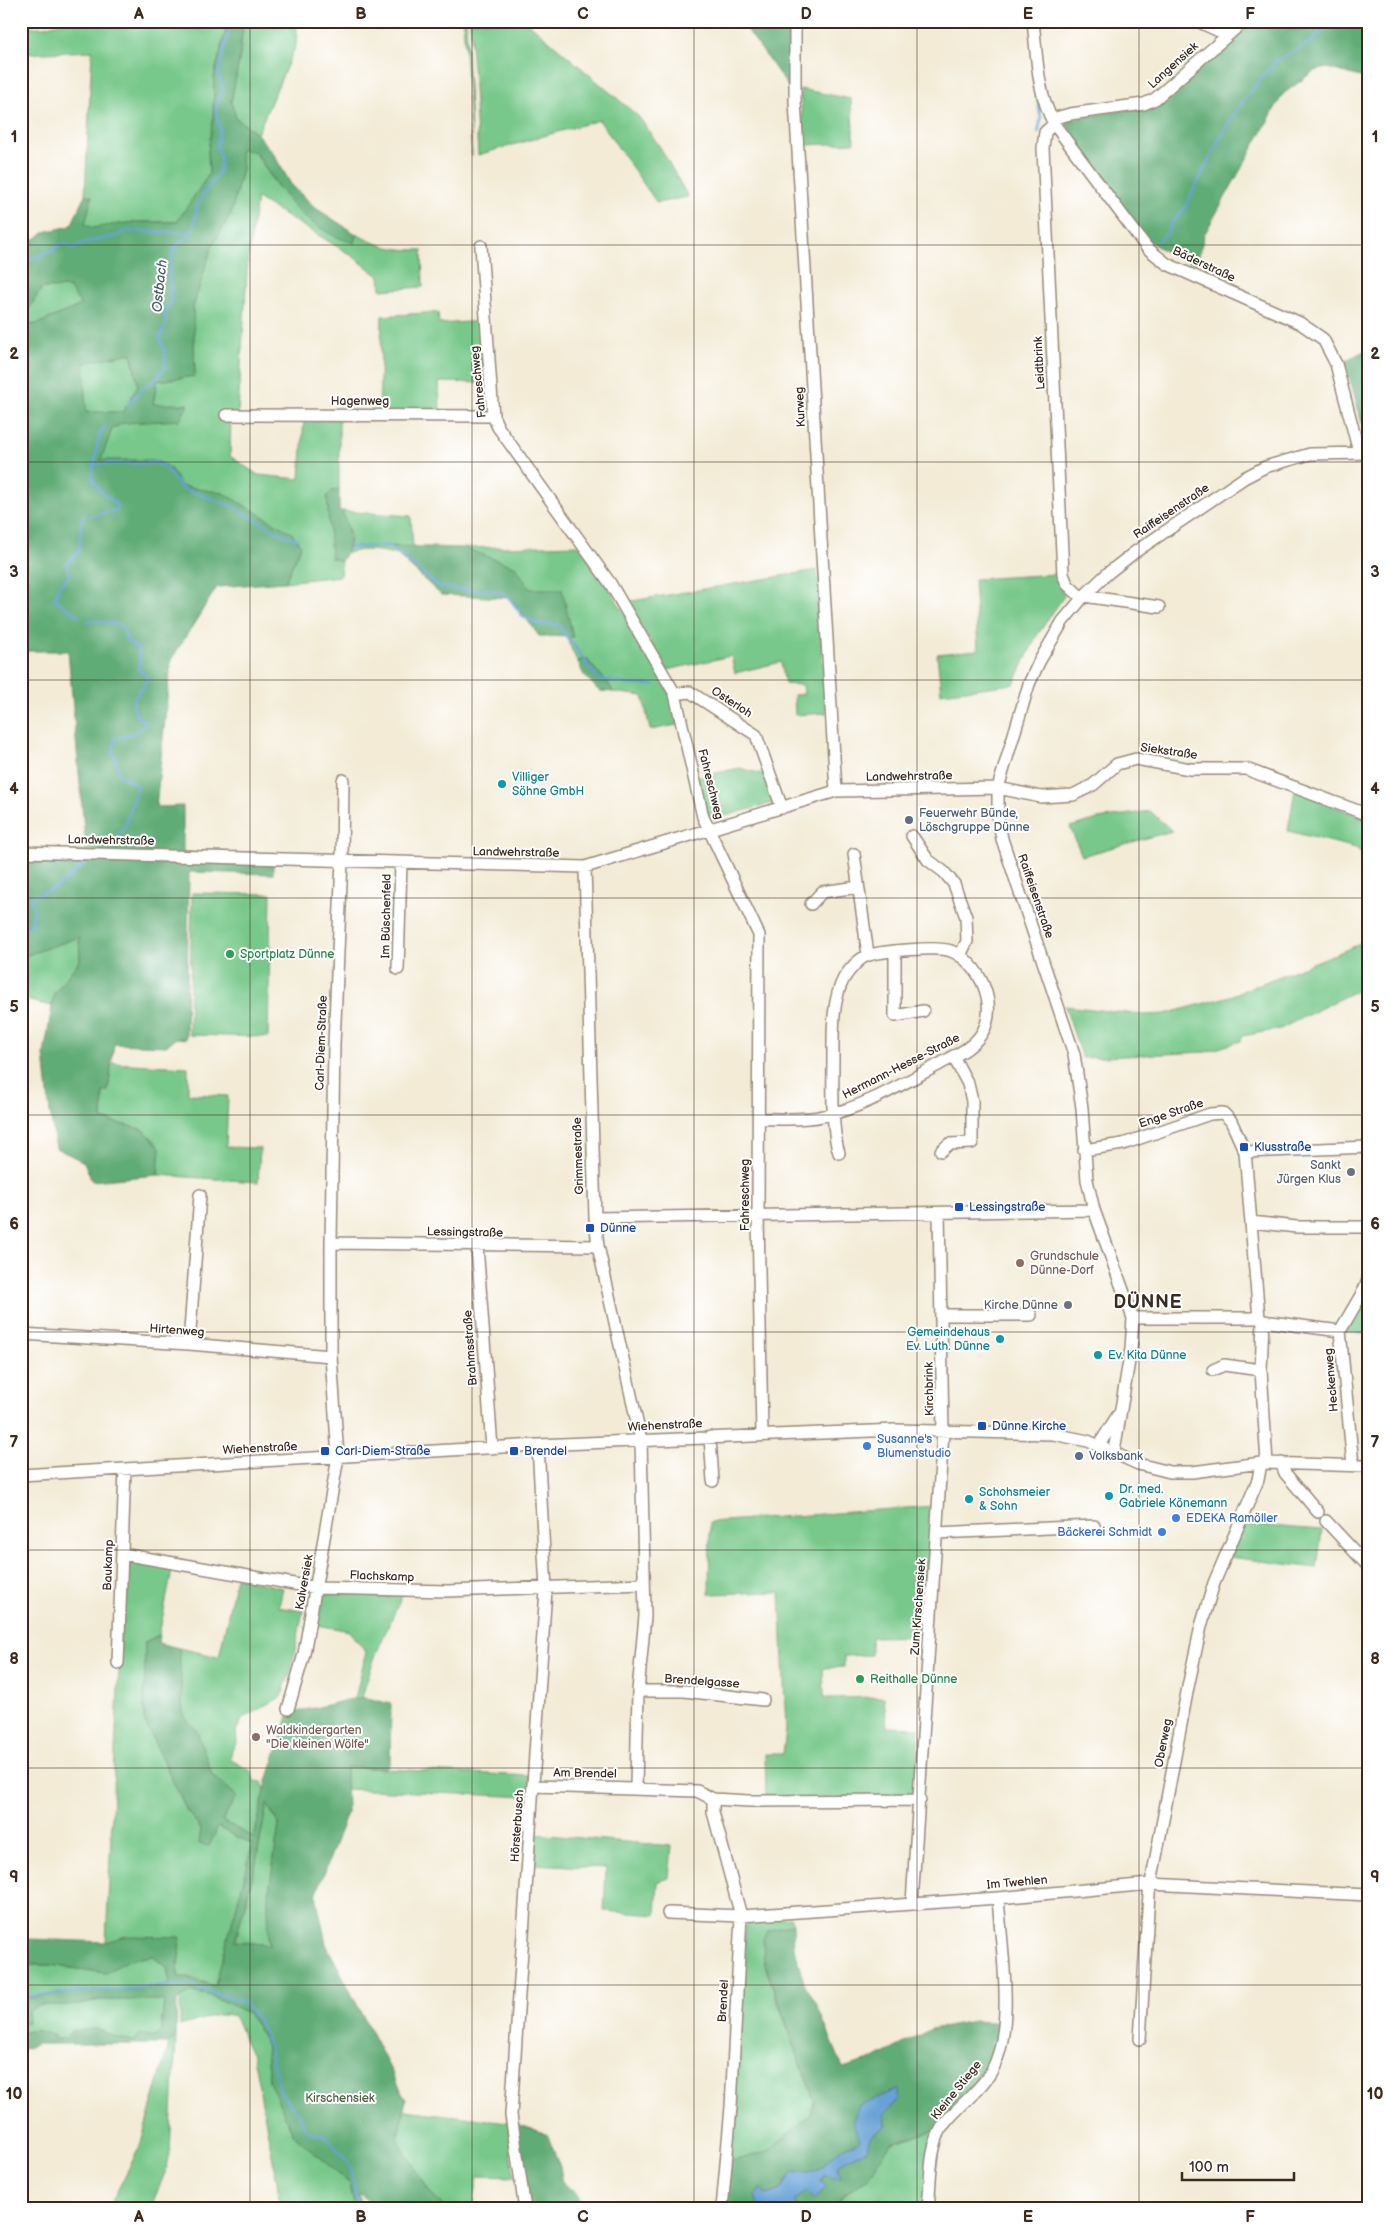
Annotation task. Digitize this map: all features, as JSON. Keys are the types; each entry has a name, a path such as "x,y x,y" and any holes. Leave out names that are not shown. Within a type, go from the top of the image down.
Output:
{"street":[{"name":"Kurweg","path":"795,21 796,111 836,790"},
{"name":"Bäderstraße","path":"1034,21 1042,95 1053,122 1135,233 1156,256 1175,267 1300,323 1323,339 1336,364 1364,452"},
{"path":"1197,21 1221,32 1225,37"},
{"name":"Langensiek","path":"1053,122 1070,114 1144,104 1156,99 1244,21"},
{"name":"Leidtbrink","path":"1053,122 1045,132 1043,148 1063,574 1067,584 1083,597"},
{"name":"Fahreschweg","path":"482,246 493,416 610,582 675,694 703,817 759,935 758,1214 762,1434"},
{"name":"Hagenweg","path":"226,415 493,416"},
{"name":"Raiffeisenstraße","path":"1114,1451 1132,1349 1133,1318 1094,1210 1087,1180 1082,1108 1074,1054 1002,839 998,817 998,788 1029,684 1039,662 1063,621 1083,597 1108,573 1135,552 1244,478 1283,461 1310,454 1364,452"},
{"path":"1083,597 1159,608"},
{"name":"Osterloh","path":"675,694 690,692 756,734 782,808"},
{"name":"Siekstraße","path":"998,788 1042,797 1073,794 1093,784 1118,764 1136,759 1190,769 1246,770 1363,812 1368,817"},
{"name":"Carl-Diem-Straße","path":"338,1457 331,1356 331,1243 334,1044 342,860 343,780"},
{"name":"Landwehrstraße","path":"21,852 585,867 836,790 998,788"},
{"path":"912,836 928,860 944,872 954,884 966,917 967,941 960,956"},
{"path":"854,854 868,955"},
{"name":"Im Büschenfeld","path":"398,969 401,863"},
{"name":"Grimmestraße","path":"585,867 595,1218 598,1246 641,1440"},
{"path":"811,904 822,892 858,887"},
{"name":"Hermann-Hesse-Straße","path":"759,1119 821,1117 834,1113 873,1097 971,1045 982,1034 986,1023 988,1006 986,991 978,974 960,956 939,948 868,955 845,976 836,1004 833,1031 834,1113"},
{"path":"895,952 895,1016 923,1012"},
{"path":"941,1151 948,1144 972,1143 972,1101 968,1084 953,1056"},
{"path":"834,1113 834,1141 839,1153"},
{"name":"Enge Straße","path":"1084,1150 1124,1144 1210,1114 1224,1113 1231,1121 1245,1152"},
{"path":"1264,1463 1261,1319 1245,1152 1368,1147"},
{"path":"189,1344 200,1196"},
{"path":"595,1218 1094,1210"},
{"name":"Kirchbrink","path":"938,1213 942,1315 943,1432"},
{"path":"1251,1222 1297,1227 1368,1228"},
{"name":"Lessingstraße","path":"331,1243 598,1246"},
{"name":"Brahmsstraße","path":"477,1246 492,1448"},
{"path":"1340,1330 1364,1290 1368,1279"},
{"path":"942,1315 1031,1315"},
{"path":"1133,1318 1261,1319"},
{"name":"Heckenweg","path":"1261,1319 1340,1330 1353,1465"},
{"name":"Hirtenweg","path":"21,1334 189,1344 331,1356"},
{"path":"1212,1370 1224,1365 1261,1370"},
{"name":"Raiffeisenstraße","path":"1099,1444 1120,1412"},
{"name":"Wiehenstraße","path":"21,1475 710,1436 896,1430 1053,1434 1099,1444 1138,1464 1170,1472 1192,1472 1264,1463 1368,1466"},
{"name":"Zum Kirschensiek","path":"912,1903 943,1432"},
{"name":"Wiehenstraße","path":"710,1436 713,1481"},
{"path":"641,1440 645,1616 638,1691 636,1788 697,1791 713,1799 749,1801 920,1800"},
{"name":"Hörsterbusch","path":"525,2209 511,2115 546,1589 538,1445"},
{"name":"Kalversiek","path":"288,1709 304,1654 317,1588 338,1457"},
{"name":"Oberweg","path":"1140,2039 1150,1884 1201,1626 1221,1566 1264,1463"},
{"path":"1281,1463 1285,1473 1318,1512"},
{"name":"Baukamp","path":"118,1662 125,1469"},
{"path":"1326,1521 1368,1566"},
{"path":"937,1533 1094,1526"},
{"name":"Flachskamp","path":"122,1554 317,1588 447,1592 644,1584"},
{"name":"Brendelgasse","path":"638,1691 684,1691 763,1700"},
{"name":"Am Brendel","path":"534,1786 636,1788"},
{"name":"Brendel","path":"713,1799 713,1812 742,1916 731,2107 722,2209"},
{"name":"Im Twehlen","path":"668,1913 742,1916 998,1898 1150,1884 1368,1895"},
{"name":"Kleine Stiege","path":"928,2209 938,2136 944,2124 991,2072 1000,2041 1005,2006 998,1898"}],"green space":[{"path":"68,21 228,21 214,77 213,120 208,151 209,174 177,222 134,222 92,228 85,225 92,196 85,195 92,51 21,54 21,27 43,27"},
{"path":"228,21 243,21 240,55 231,102 236,118 257,134 273,153 292,186 317,209 356,234 354,243 336,237 308,219 285,196 255,152 240,149 242,169 231,214 212,246 193,307 195,376 157,381 153,404 188,404 180,420 123,423 112,429 101,460 154,460 169,467 181,486 223,493 292,533 301,546 285,582 217,587 171,660 156,807 183,806 183,852 273,863 273,874 189,872 186,1039 176,1038 166,1046 114,1044 108,1091 103,1091 102,1119 144,1130 160,1147 158,1175 92,1181 84,1162 56,1148 44,1055 54,994 80,960 79,937 21,957 21,857 86,850 68,651 21,651 21,325 37,324 81,305 69,287 42,288 26,313 21,313 21,243 35,239 44,232 71,226 85,195 92,196 85,224 92,228 134,222 177,222 209,174 208,151 213,120 214,77","holes":["131,353 138,385 123,412 86,412 84,363"]},
{"path":"243,21 297,21 296,45 257,134 236,118 231,102 240,55"},
{"path":"463,21 466,21 472,156"},
{"path":"470,21 526,21 639,117 660,147 688,197 657,203 599,120 478,155"},
{"path":"741,21 791,21 792,92"},
{"path":"1249,21 1368,21 1368,79 1327,68 1314,71 1283,94 1204,235 1197,264 1169,254 1144,238 1066,124 1069,119 1144,107"},
{"path":"800,89 851,99 854,143 804,145"},
{"path":"240,148 255,152 278,188 354,243 356,234 387,247 422,250 423,287 381,290 380,277 351,255 257,198 248,257 238,412 231,414 230,456 258,475 300,479 304,417 339,417 339,490 332,491 331,558 341,561 340,576 285,582 301,546 223,493 181,486 169,467 100,461 112,429 123,423 180,420 188,404 153,405 157,381 195,376 193,307 212,246 231,214 242,169"},
{"path":"69,287 81,305 37,324 21,325 21,313 26,313 42,288"},
{"path":"438,312 439,324 483,321 487,383 439,382 440,413 379,413 382,316"},
{"path":"1368,349 1368,427 1362,423 1345,361"},
{"path":"131,353 138,385 123,412 85,413 84,362"},
{"path":"339,490 339,511 342,511 349,536 348,548 341,561 331,558 327,496 332,491"},
{"path":"342,511 411,516 413,548 389,546 398,555 372,550 347,553 351,537"},
{"path":"579,545 609,588 660,672 682,724 650,730 643,696 613,692 587,659 577,661 566,637 572,637 529,589 516,567 464,548"},
{"path":"388,546 464,548 516,567 530,589 562,589 573,637 539,636 511,598 441,595"},
{"path":"817,570 826,713 795,715 794,695 804,694 803,685 785,684 781,662 735,673 731,656 667,670 626,602"},
{"path":"1057,574 1064,596 1036,637 1014,684 941,693 937,654 978,650 974,579"},
{"path":"587,659 613,692 599,691 584,675 577,661"},
{"path":"740,768 766,775 776,802 714,819 708,816 696,777"},
{"path":"1295,790 1368,820 1368,859 1356,848 1288,831"},
{"path":"1150,811 1172,831 1082,856 1070,827 1098,819"},
{"name":"Sportplatz Dünne","path":"192,893 271,894 268,1037 189,1035"},
{"path":"79,937 80,960 54,994 52,1006 21,999 21,957"},
{"path":"1368,938 1368,1090 1359,989 1280,1029 1242,1036 1241,1041 1206,1052 1082,1058 1065,1006 1143,1015 1165,1014 1227,997 1358,945"},
{"path":"111,1063 188,1067 188,1094 228,1096 226,1147 260,1148 258,1182 158,1175 160,1147 144,1130 102,1119 103,1090 108,1090"},
{"path":"1368,1285 1368,1334 1343,1332"},
{"path":"934,1506 926,1636 871,1637 871,1655 844,1656 844,1667 823,1668 824,1698 884,1697 887,1727 919,1728 916,1790 907,1796 766,1799 765,1754 783,1754 786,1729 780,1592 709,1594 710,1522"},
{"path":"1242,1524 1322,1530 1317,1568 1229,1557"},
{"path":"130,1559 173,1566 159,1635 145,1642 144,1720 187,1811 201,1830 218,1827 253,1845 215,1986 195,1979 178,1976 180,1937 106,1942 124,1561"},
{"path":"236,1577 283,1588 279,1607 303,1611 291,1670 281,1697 243,1718 236,1731 237,1743 232,1750 230,1759 252,1772 254,1781 262,1782 265,1790 254,1838 222,1821 237,1796 212,1775 197,1731 183,1715 179,1648 219,1657"},
{"path":"404,1592 375,1657 362,1698 355,1699 366,1652 350,1631 312,1624 319,1594"},
{"name":"Kirschensiek","path":"159,1635 158,1643 179,1648 183,1715 197,1731 212,1775 237,1796 222,1820 254,1838 267,1781 290,1710 304,1710 360,1698 391,1704 390,1763 386,1768 346,1767 347,1813 316,1895 326,1944 406,2100 397,2139 429,2191 446,2209 377,2209 359,2193 362,2209 355,2209 350,2184 293,2134 269,2081 265,2040 248,2013 212,1996 192,1992 177,2000 176,2037 169,2044 37,2044 21,2050 21,2033 35,2030 54,2035 54,2039 66,2039 71,2031 97,2029 120,2039 134,2041 140,2034 155,2037 161,2031 164,2000 99,2000 75,2005 41,2005 29,2010 28,2023 21,2022 21,1999 93,1990 153,1988 170,1984 167,1967 152,1956 128,1960 106,1973 50,1965 21,1965 21,1926 29,1939 106,1942 126,1936 180,1937 178,1976 215,1986 253,1845 218,1827 209,1846 199,1844 201,1829 187,1811 144,1720 145,1642","holes":["267,1804 279,1825 268,1898 269,1945 235,1941 255,1867"]},
{"path":"346,1767 530,1776 529,1797 346,1789"},
{"path":"267,1803 279,1825 268,1898 269,1945 235,1941 255,1868"},
{"path":"535,1834 672,1846 669,1878 658,1882 656,1915 604,1911 606,1868 533,1864"},
{"path":"790,1917 793,1924 774,1930 764,1961 814,2100 812,2114 768,2152 729,2162 745,1926 750,1921"},
{"path":"793,1924 794,1948 804,1983 816,2003 843,2068 876,2058 931,2029 974,2021 1007,2023 999,2058 936,2130 891,2143 869,2177 843,2195 835,2209 797,2209 793,2200 806,2192 814,2200 827,2186 821,2182 825,2174 840,2176 837,2165 867,2149 870,2137 885,2126 884,2115 899,2099 853,2121 861,2141 844,2148 816,2170 810,2172 793,2171 781,2190 768,2195 761,2189 755,2195 759,2209 726,2209 729,2162 768,2151 811,2114 814,2100 764,1961 763,1939 767,1931"},
{"path":"152,1956 167,1967 170,1985 153,1988 93,1990 21,1999 21,1965 50,1965 106,1973 128,1960"},
{"path":"192,1992 212,1996 248,2013 265,2040 269,2081 293,2134 350,2184 355,2209 280,2209 277,2181 253,2056 233,2015 216,2015 180,2026 180,1998"},
{"path":"99,2000 164,2000 161,2031 155,2037 134,2041 113,2037 54,2040 35,2030 21,2033 21,2022 28,2023 29,2010 41,2005 75,2005"},
{"path":"176,2037 170,2152 167,2168 150,2209 108,2209 140,2146 169,2044"},
{"path":"404,2110 508,2122 514,2177 478,2176 473,2209 446,2209 429,2191 397,2139"},
{"path":"520,2125 547,2134 560,2167 563,2183 578,2196 580,2209 528,2209 514,2127"},
{"path":"936,2130 940,2138 931,2209 835,2209 843,2196 869,2177 891,2143"}],"water":[{"path":"899,2089 899,2099 884,2115 885,2126 870,2137 867,2149 837,2165 840,2177 831,2177 824,2174 821,2182 827,2186 814,2200 806,2192 794,2200 797,2209 759,2209 755,2195 760,2189 768,2195 781,2190 793,2171 810,2172 816,2170 841,2149 860,2141 853,2121 859,2105"}],"waterway":[{"name":"Ostbach","path":"127,405 144,387 155,381 165,367 165,354 160,338 166,323 166,309 171,302 169,274 173,250 193,229 198,203 218,173 221,162 217,145 220,128 215,110 223,89 218,75 231,21"},
{"path":"1159,240 1167,234 1172,222 1182,213 1219,140 1238,108 1275,61 1308,44 1321,32 1348,21"},
{"path":"1357,21 1368,26"},
{"path":"1033,76 1041,119 1038,133"},
{"path":"1048,144 1053,140"},
{"path":"21,263 52,251 63,243 73,248 86,242 117,236 126,231 187,232"},
{"name":"Ostbach","path":"92,516 116,510 118,506 99,489 92,478 99,435 105,426"},
{"path":"93,464 156,463 163,466 182,488 230,505 283,535 297,539"},
{"name":"Ostbach","path":"79,616 55,600 59,586 68,578 68,569 65,565 79,551 82,517 84,516"},
{"path":"350,547 389,546 440,587 493,590 507,595 523,617 539,624 559,625 598,679 628,684 654,685"},
{"name":"Ostbach","path":"88,621 119,624 125,632 126,640 138,649 140,661 138,669 148,677 134,699 133,704 138,718 146,721 144,725 129,735 115,738 113,753 120,776 138,786 122,832 112,845"},
{"name":"Ostbach","path":"21,935 34,923 31,919 34,911 31,901 33,896 55,888 84,864"},
{"path":"181,1985 187,1984 243,2002 254,2014 264,2031 280,2091 296,2111 307,2131 327,2138 349,2163 359,2209"},
{"path":"21,1996 177,1985"}],"place":[{"name":"Villiger Söhne GmbH","path":"502,784"},
{"name":"Feuerwehr Bünde, Löschgruppe Dünne","path":"909,820"},
{"name":"Sportplatz Dünne","path":"230,954"},
{"name":"Klusstraße","path":"1244,1147"},
{"name":"Sankt Jürgen Klus","path":"1351,1172"},
{"name":"Lessingstraße","path":"959,1207"},
{"name":"Dünne","path":"590,1228"},
{"name":"Grundschule Dünne-Dorf","path":"1020,1263"},
{"name":"Kirche Dünne","path":"1068,1305"},
{"name":"Gemeindehaus Ev. Luth. Dünne","path":"1000,1339"},
{"name":"Ev. Kita Dünne","path":"1098,1355"},
{"name":"Dünne Kirche","path":"982,1426"},
{"name":"Susanne's Blumenstudio","path":"867,1446"},
{"name":"Carl-Diem-Straße","path":"325,1451"},
{"name":"Brendel","path":"514,1451"},
{"name":"Volksbank","path":"1079,1456"},
{"name":"Dr. med. Gabriele Könemann","path":"1109,1496"},
{"name":"Schohsmeier & Sohn","path":"969,1499"},
{"name":"EDEKA Ramöller","path":"1176,1518"},
{"name":"Bäckerei Schmidt","path":"1162,1532"},
{"name":"Reithalle Dünne","path":"860,1679"},
{"name":"Waldkindergarten \"Die kleinen Wölfe\"","path":"256,1737"}],"district":[{"name":"DÜNNE","path":"1148,1302"}]}
